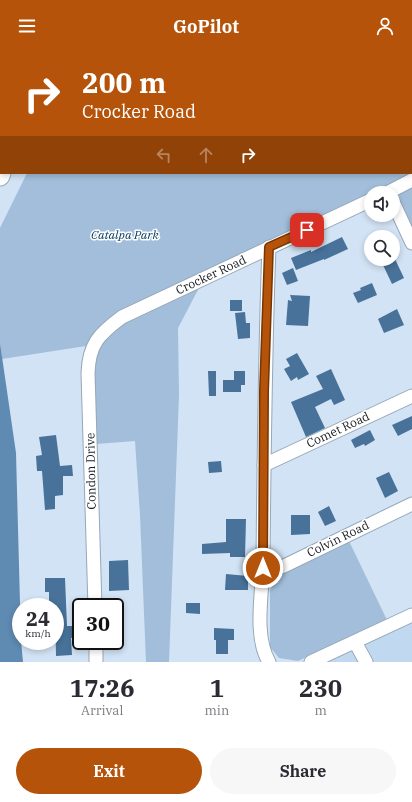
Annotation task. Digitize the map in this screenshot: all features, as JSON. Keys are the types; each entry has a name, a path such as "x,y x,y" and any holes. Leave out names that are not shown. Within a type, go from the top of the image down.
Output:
{"street":[{"path":"400,188 412,180"},
{"name":"Crocker Road","path":"98,337 122,318 364,203"},
{"path":"400,218 412,243"},
{"path":"269,247 264,391 261,640 264,653 269,662"},
{"name":"Condon Drive","path":"95,598 88,373 90,354 98,337"},
{"name":"Comet Road","path":"264,465 412,396"},
{"name":"Colvin Road","path":"263,568 274,569 284,566 412,504"},
{"path":"312,662 412,615"},
{"path":"355,642 366,662"},
{"path":"96,650 96,662"}],"shaded area":[{"path":"0,343 16,453 20,598 12,598 12,650 22,650 23,662 0,662"},
{"path":"412,619 412,662 328,662 328,661"}],"green space":[{"name":"Catalpa Park","path":"27,174 412,174 412,233 400,208 400,186 364,186 364,206 200,286 178,328 179,395 169,662 146,662 140,515 135,441 96,444 86,346 2,359 0,342 0,228"},
{"path":"348,539 387,620 298,661 279,658 270,647 270,590 279,574"}],"building":[{"path":"342,237 348,249 324,260 296,270 291,258 311,250 311,252"},
{"path":"383,266 398,266 404,278 392,284"},
{"path":"293,268 298,281 287,285 282,273"},
{"path":"372,283 377,295 358,303 353,293"},
{"path":"290,295 310,296 308,326 286,325 288,300 292,301"},
{"path":"230,300 242,300 242,311 230,311"},
{"path":"397,309 404,325 384,333 378,319"},
{"path":"245,312 246,323 250,323 250,338 238,339 235,313"},
{"path":"297,353 309,374 298,380 297,377 291,381 284,369 290,366 286,359"},
{"path":"331,369 345,400 334,405 331,399 315,407 325,428 306,437 291,402 323,389 316,376"},
{"path":"208,371 216,371 216,396 209,396"},
{"path":"234,371 245,371 245,385 241,385 241,392 223,392 223,380 234,380"},
{"path":"412,416 412,429 398,436 392,425"},
{"path":"370,430 375,440 365,446 364,444 355,448 351,440"},
{"path":"56,435 60,466 72,465 73,476 63,476 63,495 55,496 55,509 45,510 42,471 37,471 36,456 42,455 39,437"},
{"path":"221,461 222,472 209,473 208,462"},
{"path":"389,472 398,491 385,498 376,478"},
{"path":"329,506 336,521 325,526 318,512"},
{"path":"291,515 310,515 310,534 291,535"},
{"path":"226,519 246,519 245,557 230,557 230,553 202,554 202,544 226,542"},
{"path":"128,560 129,590 109,591 109,561"},
{"path":"226,574 248,576 248,590 225,590"},
{"path":"45,578 65,578 67,626 72,626 72,655 56,656 56,650 64,650 64,598 49,598 49,592 45,592"},
{"path":"186,603 200,603 200,614 186,613"},
{"path":"214,628 234,629 234,640 228,640 228,654 216,654"}],"route":[{"path":"263,568 264,391 269,247 307,230"}]}
